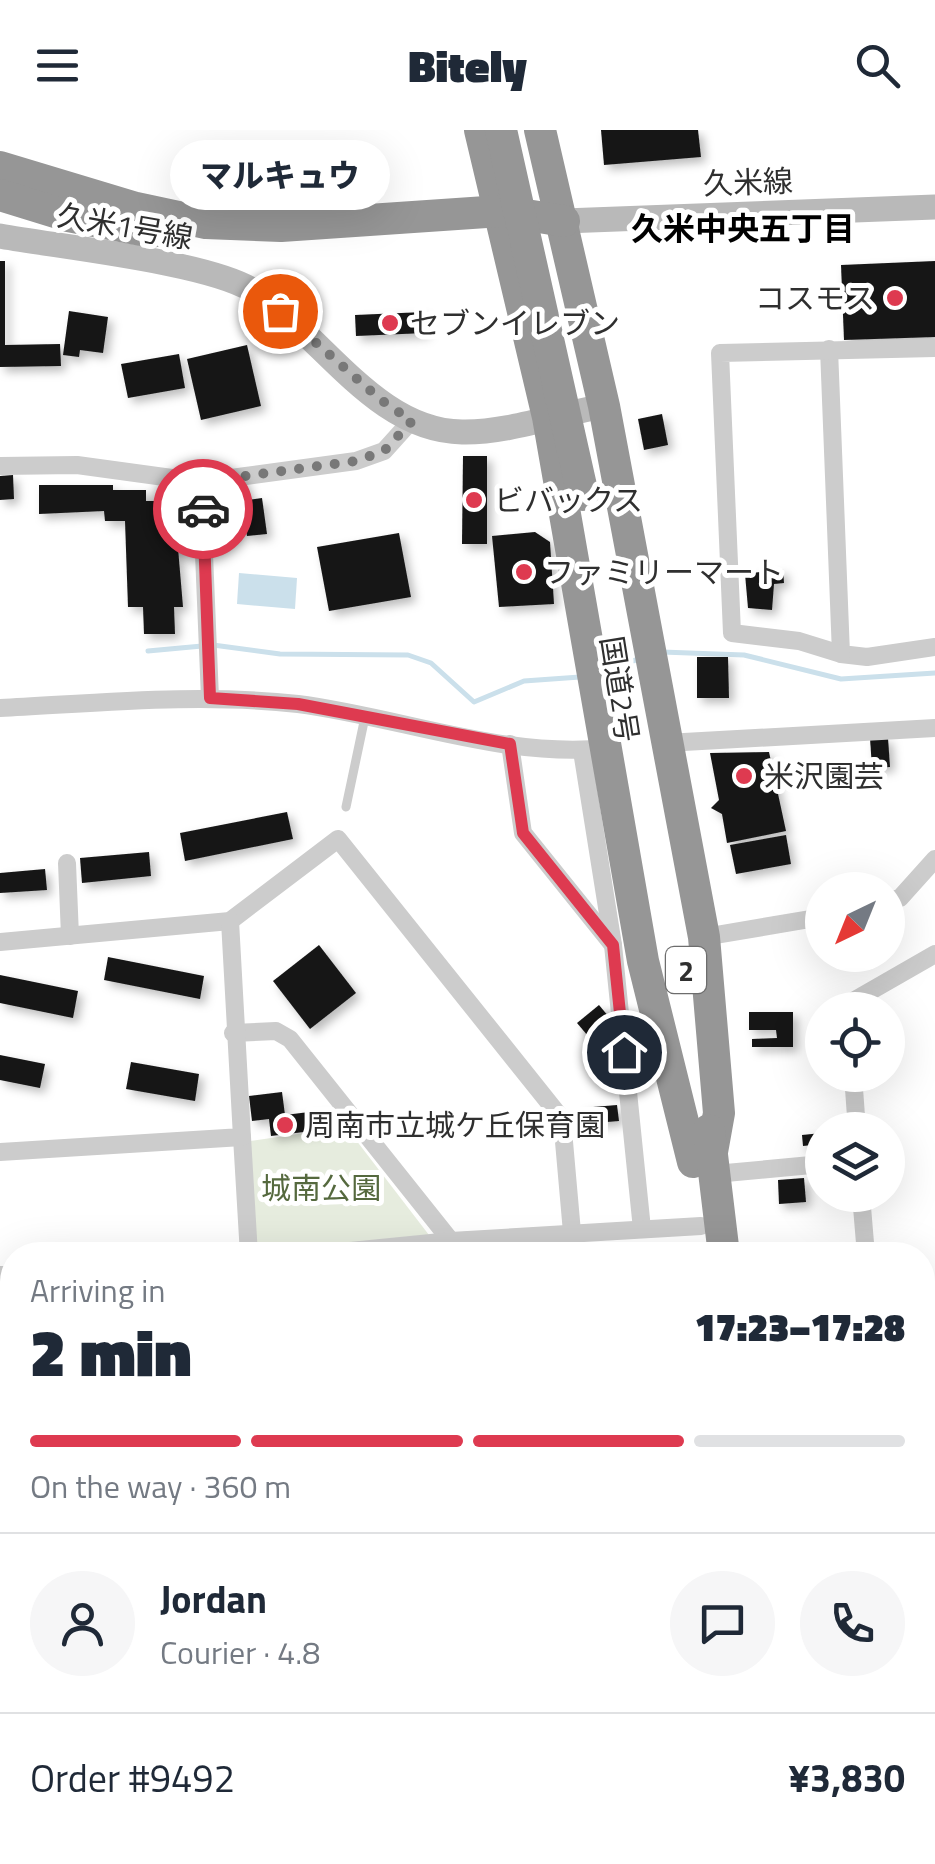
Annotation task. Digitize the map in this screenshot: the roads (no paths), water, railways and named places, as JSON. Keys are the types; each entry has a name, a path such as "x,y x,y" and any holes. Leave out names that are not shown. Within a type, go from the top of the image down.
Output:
{"highway":[{"name":"2","path":"480,130 548,416 624,662 666,743 704,937 719,1113 707,1163"},
{"name":"国道2号","path":"500,130 593,493"},
{"name":"国道2号","path":"522,130 624,662 722,1242"},
{"name":"2","path":"540,130 604,406 624,662 595,750 643,961 707,1163"},
{"path":"0,167 136,208 206,224 564,221"},
{"path":"0,194 88,220 230,241 292,244 504,222"},
{"name":"国道2号","path":"702,1241 707,1163"}],"street":[{"name":"久米線","path":"564,221 935,207"},
{"name":"久米1号線","path":"0,236 196,272 251,290 412,421 438,431 466,432 604,406"},
{"path":"935,348 720,353 732,633 799,641 841,654 867,657 935,647"},
{"path":"828,349 841,654"},
{"path":"0,466 77,464 201,482 356,461 384,451 412,421"},
{"path":"201,482 210,698"},
{"path":"0,708 210,698 298,704 510,744 595,750 642,1228"},
{"path":"666,743 935,728"},
{"path":"510,744 523,833 613,945"},
{"path":"0,942 230,921 338,840 427,945 562,1120 573,1242"},
{"path":"905,892 935,859"},
{"path":"67,863 70,936"},
{"path":"704,937 805,920"},
{"path":"230,921 233,1034 248,1242"},
{"path":"869,992 935,954"},
{"path":"233,1034 276,1031 290,1039 447,1242"},
{"path":"0,1152 242,1138"},
{"path":"707,1163 805,1164"},
{"path":"863,1212 865,1242"},
{"path":"503,1242 642,1228 702,1241"}],"lane":[{"path":"346,807 365,716"}],"water":[{"path":"239,573 297,578 295,609 237,604"}],"waterway":[{"path":"213,645 280,654 408,655 431,663 474,702 524,681 580,677"},
{"path":"148,651 202,646"},
{"path":"662,652 744,655 841,679 935,673"},
{"path":"605,670 642,658"}],"place":[{"name":"コスモス","path":"895,298"},
{"name":"マルキュウ","path":"280,311"},
{"name":"セブンイレブン","path":"390,323"},
{"name":"ビバックス","path":"474,500"},
{"name":"ファミリーマート","path":"524,572"},
{"name":"米沢園芸","path":"744,776"},
{"name":"周南市立城ケ丘保育園","path":"285,1125"}],"district":[{"name":"久米中央五丁目","path":"743,228"}],"park label":[{"name":"城南公園","path":"321,1188"}]}
